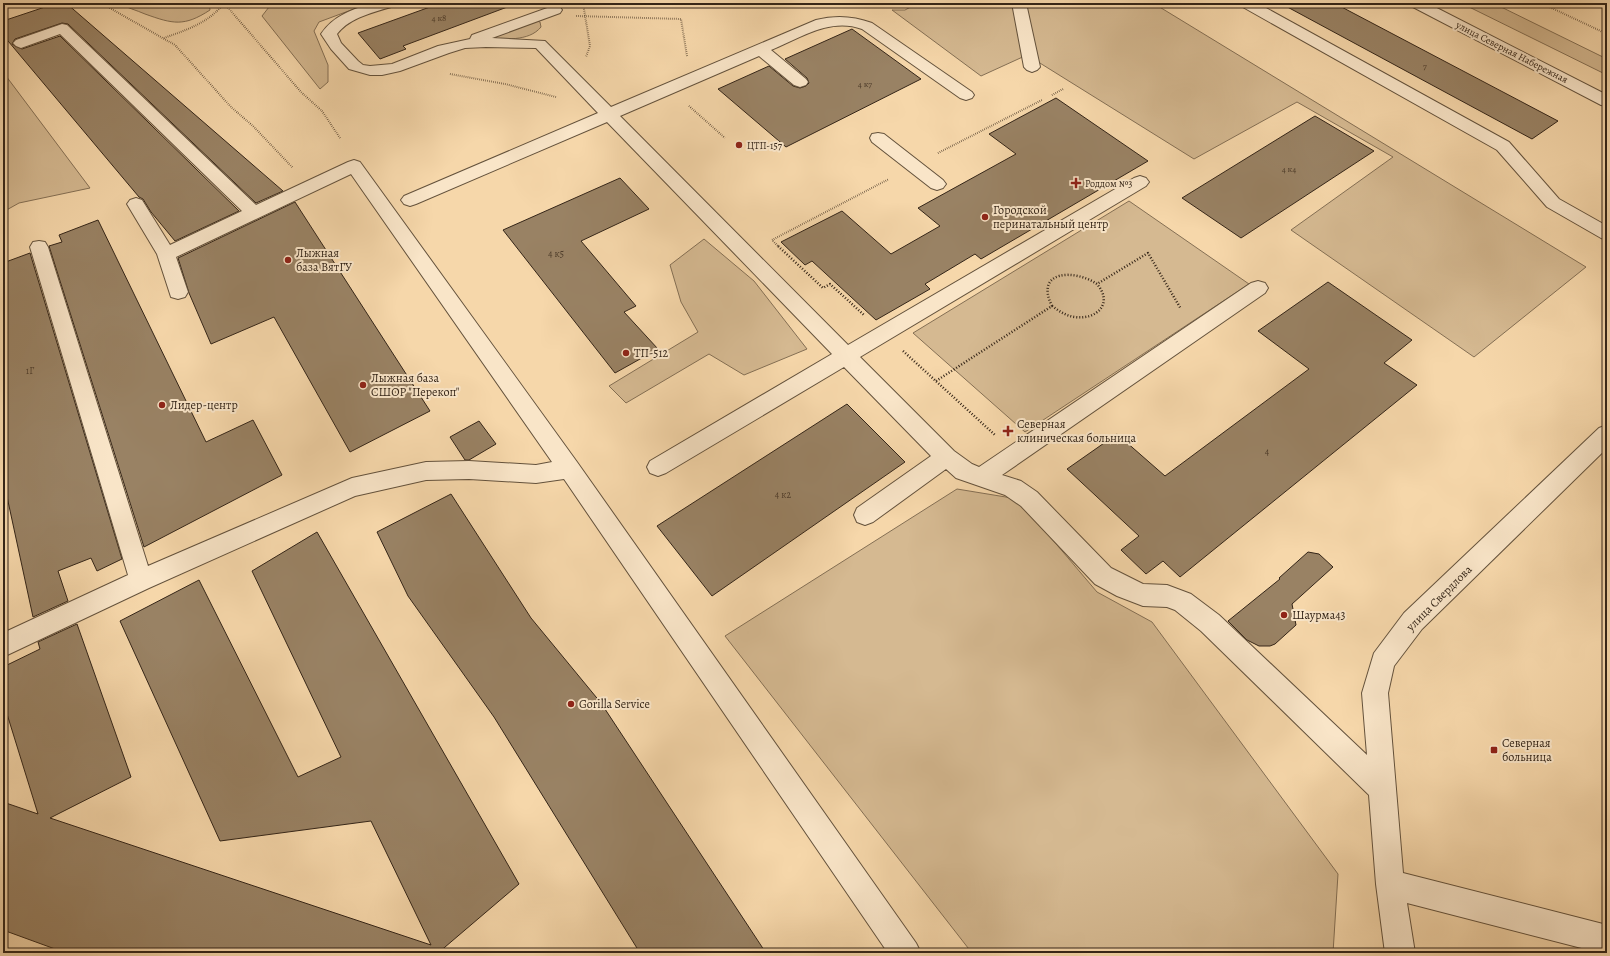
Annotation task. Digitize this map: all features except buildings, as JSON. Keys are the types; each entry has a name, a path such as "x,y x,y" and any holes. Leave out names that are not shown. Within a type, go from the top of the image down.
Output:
{"street":[{"path":"388,3 343,20 333,26 329,34 331,40 352,64 358,68 376,71 391,69 558,10"},
{"path":"1019,3 1032,67"},
{"path":"1246,3 1503,146 1554,203 1607,234"},
{"name":"улица Северная Набережная","path":"1416,3 1607,101"},
{"path":"540,44 558,10"},
{"path":"410,200 604,110 670,88 821,23 835,20 853,20 867,26 966,95"},
{"path":"21,43 62,28 254,213"},
{"path":"454,46 472,43 540,44 946,457 964,471 1013,488 1029,498 1103,576 1125,588 1143,595 1167,596 1184,602 1210,623 1383,789"},
{"path":"760,49 800,82"},
{"path":"878,138 937,184"},
{"path":"166,254 354,166 569,468 906,953"},
{"path":"658,467 1140,182"},
{"path":"136,204 166,254 178,292"},
{"path":"39,247 141,580"},
{"path":"981,477 1258,288"},
{"name":"улица Свердлова","path":"1400,953 1390,884 1375,693 1383,661 1413,620 1607,434"},
{"path":"865,515 946,457"},
{"path":"3,645 141,580 352,487 426,471 469,470 536,474 569,468"},
{"path":"1390,884 1607,940"}],"path":[{"path":"101,3 175,45 231,107 269,142 311,186"},
{"path":"164,38 192,27 219,10 224,3"},
{"path":"224,3 301,92 322,110 340,138"},
{"path":"573,78 584,63 590,46 583,3"},
{"path":"1541,3 1607,34"},
{"path":"558,10 586,16 681,19 690,79"},
{"path":"404,64 430,72 462,75 505,84 604,110"},
{"path":"670,88 725,138"},
{"path":"1052,95 1063,89"},
{"path":"1015,453 830,284 823,288 772,240 1042,100"},
{"path":"1097,284 1148,253 1194,331"},
{"path":"1066,274 1086,276 1097,284 1105,294 1105,302 1102,308 1097,312 1083,317 1066,314 1052,306 1046,294 1046,287 1050,281 1057,276 1066,274"},
{"path":"936,381 1052,306"}],"shaded area":[{"path":"119,3 209,3 210,10 193,19 171,22 128,8"},
{"path":"280,3 370,3 319,22 314,31 328,65 328,82 320,89 262,16 269,7"},
{"path":"918,3 1153,3 1586,267 1474,357 1291,230 1393,157 1297,102 1194,159 1027,55 981,76 892,10 905,10"},
{"path":"1461,3 1493,3 1607,59 1607,75"},
{"path":"537,21 540,22 541,27 530,35 515,38 486,38"},
{"path":"3,72 90,188 19,203 3,212"},
{"path":"1129,201 1249,284 1025,432 913,333"},
{"path":"704,239 754,281 807,349 744,375 709,354 626,403 609,386 698,332 681,302 670,265"},
{"path":"957,489 1018,499 1097,592 1152,622 1338,874 1333,953 972,953 725,636"}],"place":[{"name":"ЦТП-157","path":"739,145"},
{"name":"Роддом №3","path":"1076,183"},
{"name":"Городской перинатальный центр","path":"985,217"},
{"name":"Лыжная база ВятГУ","path":"288,260"},
{"name":"ТП-512","path":"626,353"},
{"name":"Лыжная база СШОР \"Перекоп\"","path":"363,385"},
{"name":"Лидер-центр","path":"162,405"},
{"name":"Северная клиническая больница","path":"1008,431"},
{"name":"Шаурма43","path":"1284,615"},
{"name":"Gorilla Service","path":"571,704"},
{"name":"Северная больница","path":"1494,750"}]}
